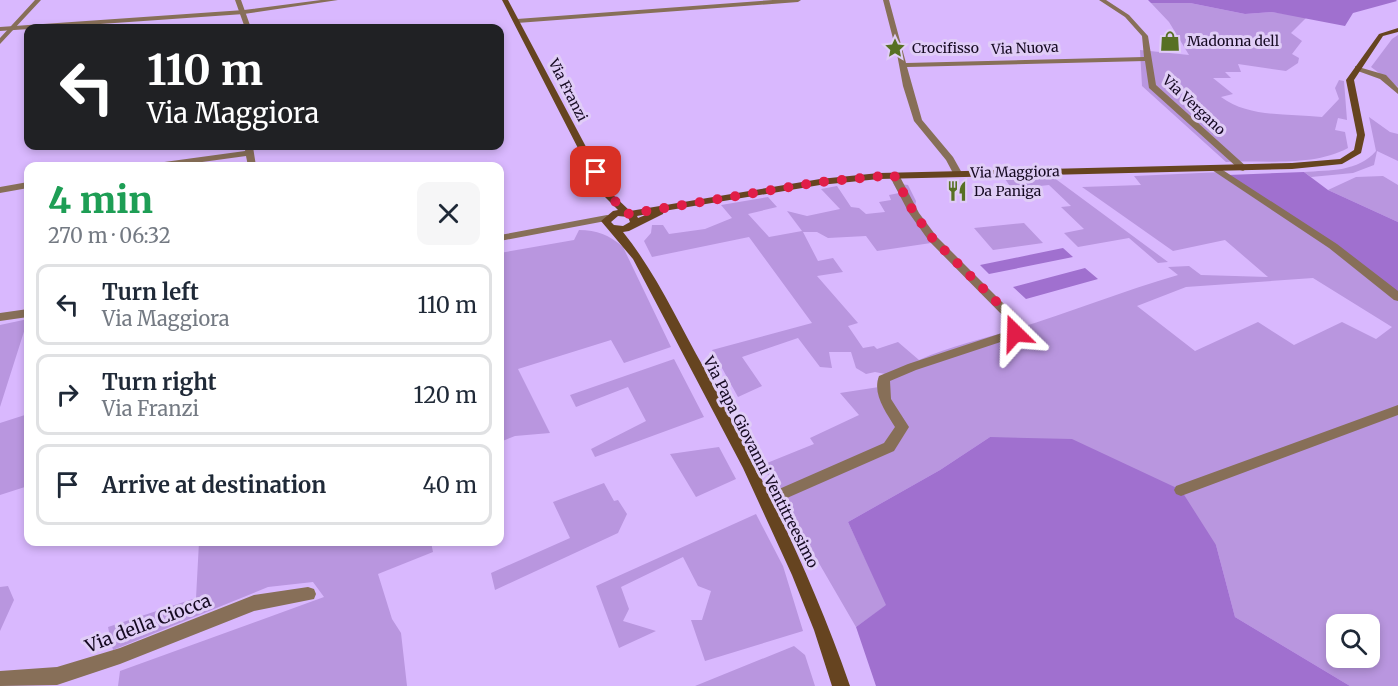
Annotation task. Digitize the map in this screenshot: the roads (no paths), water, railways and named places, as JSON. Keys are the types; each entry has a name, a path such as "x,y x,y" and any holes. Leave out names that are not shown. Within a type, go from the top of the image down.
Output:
{"main road":[{"name":"Via Franzi","path":"506,0 606,193 610,223"},
{"name":"Via Maggiora","path":"610,223 628,213 820,182 894,175 1243,168 1318,164 1352,157 1358,152 1361,135 1350,80 1382,35 1398,30"},
{"name":"Via Franzi","path":"606,193 635,217 634,224"},
{"name":"Via Maggiora","path":"610,223 634,224 660,212 709,201"},
{"name":"Via Papa Giovanni Ventitreesimo","path":"610,223 638,258 766,501 824,629 841,686"},
{"name":"Via Papa Giovanni Ventitreesimo","path":"634,224 638,258"}],"street":[{"path":"0,42 38,0"},
{"path":"238,0 247,24"},
{"path":"71,24 244,12 335,0"},
{"path":"517,21 798,0"},
{"path":"886,0 918,121 951,159 957,173"},
{"name":"Via Vergano","path":"1102,0 1126,16 1145,36 1152,86 1243,168"},
{"path":"0,29 24,27"},
{"name":"Via Nuova","path":"903,65 1148,59"},
{"path":"1358,68 1383,77 1398,92"},
{"path":"179,162 244,150"},
{"path":"1215,168 1333,246 1398,297"},
{"path":"766,501 889,447 903,427 885,399 883,379 1015,333 1022,327 933,239 914,213 894,175"},
{"path":"0,190 24,186"},
{"path":"504,237 580,224 610,223"},
{"path":"0,317 24,314"},
{"path":"1181,490 1398,410"},
{"name":"Via della Ciocca","path":"0,680 57,676 120,656 254,603 308,594"}],"place":[{"name":"Madonna dell","path":"1170,41"},
{"name":"Crocifisso","path":"895,48"},
{"name":"Da Paniga","path":"957,191"}]}
